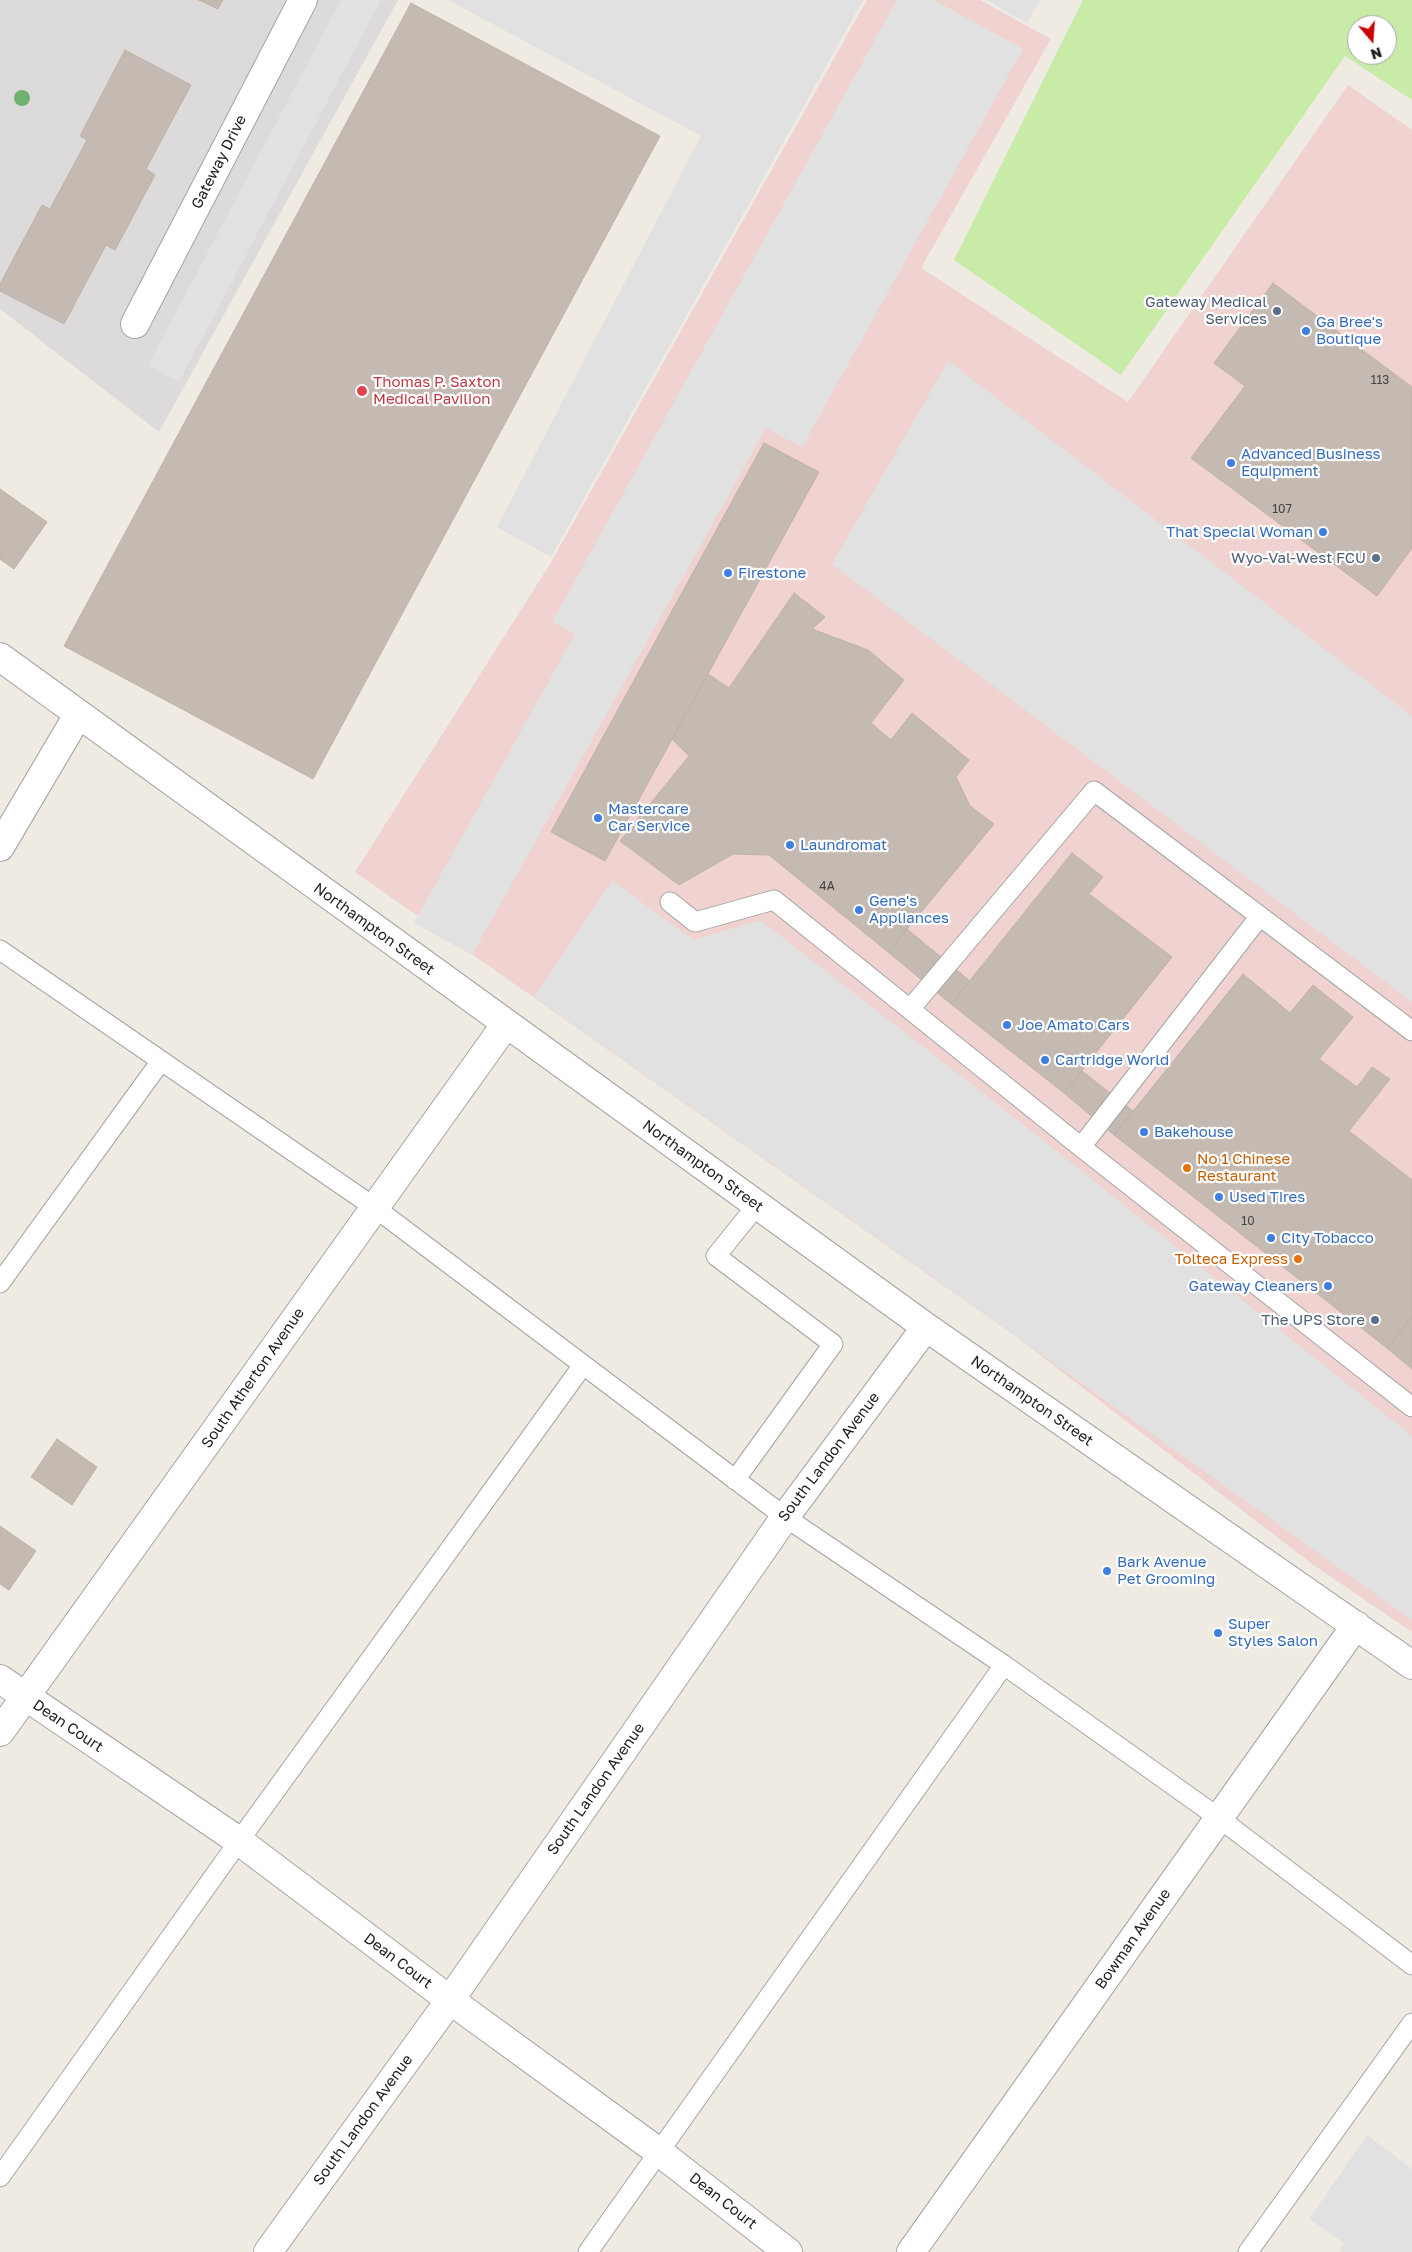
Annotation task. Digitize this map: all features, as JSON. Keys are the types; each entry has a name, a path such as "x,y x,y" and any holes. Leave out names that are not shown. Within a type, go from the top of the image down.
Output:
{"street":[{"name":"Gateway Drive","path":"135,324 303,0"},
{"name":"Northampton Street","path":"0,658 926,1327 1412,1665"},
{"path":"0,847 78,716"},
{"name":"South Atherton Avenue","path":"0,1732 506,1024"},
{"name":"South Landon Avenue","path":"268,2252 450,2000 785,1517 926,1327"},
{"name":"Bowman Avenue","path":"911,2252 1356,1625"},
{"name":"Dean Court","path":"0,1679 239,1841 450,2000 659,2152 788,2252"}],"lane":[{"path":"910,1009 1094,791 1412,1031"},
{"path":"670,902 695,922 774,900 1081,1147 1412,1407"},
{"path":"1081,1147 1260,916"},
{"path":"0,950 374,1207 785,1517 1004,1664 1219,1818 1412,1965"},
{"path":"0,1283 161,1061"},
{"path":"735,1480 833,1344 716,1256 757,1205"},
{"path":"0,2177 239,1841 583,1365"},
{"path":"588,2252 1004,1664"},
{"path":"1248,2252 1412,2023"}],"shaded area":[{"path":"0,0 398,0 159,432 0,309"},
{"path":"341,0 381,0 179,382 148,365"},
{"path":"448,0 863,0 551,557 497,527 701,136"},
{"path":"867,0 980,0 1051,39 921,268 1128,402 1348,85 1412,130 1412,1632 1312,1564 1014,1335 355,872 550,564"},
{"path":"897,0 934,0 1023,49 802,447 766,428 472,955 414,923 575,634 552,622"},
{"path":"986,0 1040,0 1027,23"},
{"path":"948,361 1412,716 1412,1002 832,564"},
{"path":"612,881 694,940 760,920 1034,1133 1412,1436 1412,1620 958,1295 534,997"},
{"path":"1367,2135 1412,2169 1412,2252 1340,2252 1344,2243 1309,2219"}],"green space":[{"path":"1083,0 1412,0 1412,100 1359,65 1397,65 1397,15 1347,15 1347,57 1345,56 1121,375 954,260"}],"building":[{"path":"199,0 223,0 218,9"},
{"name":"Thomas P. Saxton Medical Pavilion","path":"411,3 660,136 313,779 64,646"},
{"path":"125,50 191,85 146,169 155,175 115,250 106,245 64,324 0,291 0,284 42,205 50,209 87,140 80,136"},
{"path":"1273,283 1412,387 1412,548 1377,596 1191,458 1245,386 1214,363"},
{"name":"Firestone","path":"764,443 819,472 605,861 551,832"},
{"path":"0,489 47,522 14,569 0,559"},
{"path":"794,593 825,617 812,629 868,650 904,680 871,723 891,740 912,713 969,760 956,777 970,806 994,824 888,952 769,855 733,854 679,885 620,841 689,756 672,739 708,674 729,688"},
{"path":"1072,853 1103,877 1089,894 1172,957 1064,1093 951,1004"},
{"path":"907,929 970,981 951,1004 888,952"},
{"path":"1243,974 1290,1013 1313,985 1353,1017 1319,1059 1357,1087 1372,1067 1390,1079 1349,1131 1412,1180 1412,1316 1387,1348 1114,1135"},
{"path":"1082,1071 1133,1111 1114,1135 1064,1093"},
{"path":"1412,1316 1412,1369 1387,1348"},
{"path":"57,1439 97,1467 72,1505 31,1477"},
{"path":"0,1526 36,1551 9,1590 0,1584"}],"place":[{"name":"Gateway Medical Services","path":"1277,311"},
{"name":"Ga Bree's Boutique","path":"1306,331"},
{"name":"Thomas P. Saxton Medical Pavilion","path":"362,391"},
{"name":"Advanced Business Equipment","path":"1231,463"},
{"name":"That Special Woman","path":"1323,532"},
{"name":"Wyo-Val-West FCU","path":"1376,558"},
{"name":"Firestone","path":"728,573"},
{"name":"Mastercare Car Service","path":"598,818"},
{"name":"Laundromat","path":"790,845"},
{"name":"Gene's Appliances","path":"859,910"},
{"name":"Joe Amato Cars","path":"1007,1025"},
{"name":"Cartridge World","path":"1045,1060"},
{"name":"Bakehouse","path":"1144,1132"},
{"name":"No 1 Chinese Restaurant","path":"1187,1168"},
{"name":"Used Tires","path":"1219,1197"},
{"name":"City Tobacco","path":"1271,1238"},
{"name":"Tolteca Express","path":"1298,1259"},
{"name":"Gateway Cleaners","path":"1328,1286"},
{"name":"The UPS Store","path":"1375,1320"},
{"name":"Bark Avenue Pet Grooming","path":"1107,1571"},
{"name":"Super Styles Salon","path":"1218,1633"}]}
